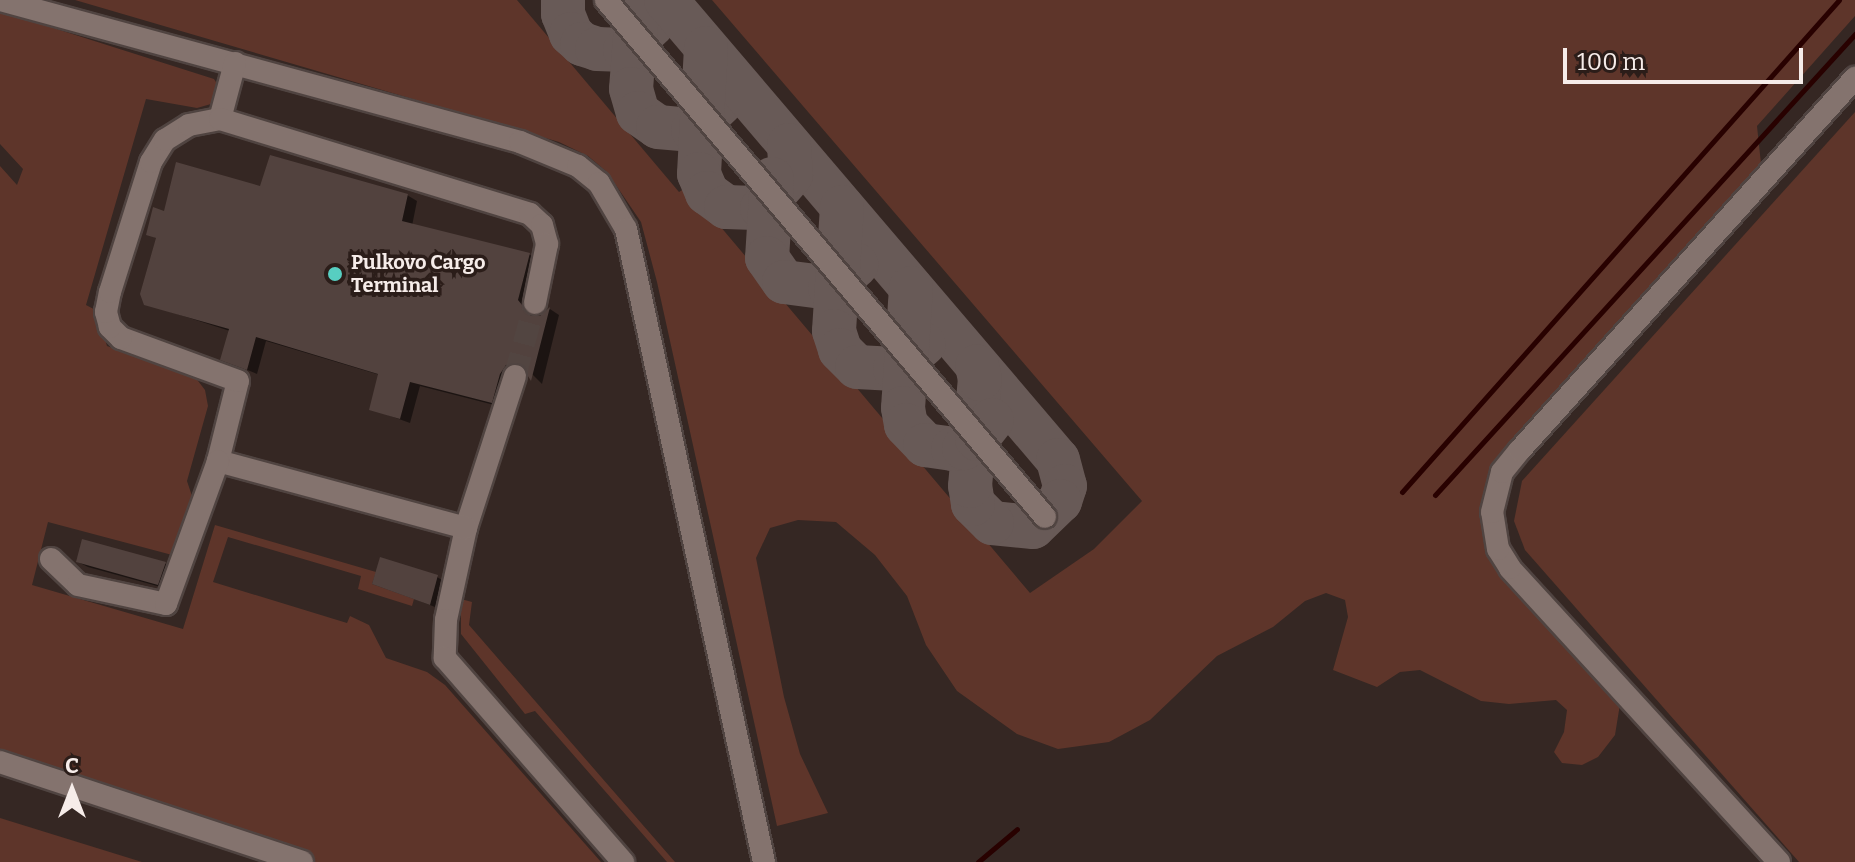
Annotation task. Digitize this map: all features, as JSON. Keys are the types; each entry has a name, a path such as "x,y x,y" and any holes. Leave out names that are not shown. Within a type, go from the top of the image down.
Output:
{"street":[{"path":"0,0 36,6 549,151 578,166 599,183 626,229 764,862"},
{"path":"606,0 1045,517"},
{"path":"220,119 235,63"},
{"path":"1779,862 1510,568 1498,549 1492,512 1502,472 1520,450 1855,78"},
{"path":"51,559 78,585 166,604 218,461 238,381 121,338 110,327 106,312 151,162 165,140 189,125 220,119 530,214 542,225 547,244 535,303"},
{"path":"515,376 466,528 446,620 445,658 623,862"},
{"path":"218,461 466,528"},
{"path":"0,762 302,862"}],"shaded area":[{"path":"75,0 517,0 679,192 687,187 1030,593 1094,549 1142,501 712,0 1855,0 1855,16 1757,126 1762,173 1496,474 1488,526 1621,698 1615,735 1598,757 1582,765 1562,763 1554,752 1564,732 1567,710 1556,700 1509,704 1481,701 1420,670 1400,672 1377,687 1333,670 1348,617 1345,600 1326,593 1305,601 1273,627 1217,656 1150,720 1109,742 1058,749 1017,734 957,691 926,645 907,596 875,555 836,522 798,520 770,528 756,558 784,697 800,754 828,813 777,826 657,282 641,222 607,172 588,156 559,142"},
{"path":"0,11 214,79 221,90 211,104 197,108 146,99 86,305 105,315 102,329 107,346 195,377 205,390 208,406 187,481 193,499 176,556 48,522 32,585 183,629 215,525 376,572 372,584 414,599 412,606 358,589 361,576 228,537 213,582 347,623 350,616 369,625 386,658 427,672 445,685 601,862 309,862 0,753 0,166 17,185 23,169 0,144"},
{"path":"1855,112 1855,862 1799,862 1525,550 1514,521 1522,481"},
{"path":"461,599 472,602 469,625 675,862 667,862 535,711 525,714 461,634"},
{"path":"0,818 142,862 0,862"}],"building":[{"name":"Pulkovo Cargo Terminal","path":"270,155 408,194 402,221 530,253 518,300 531,316 540,316 550,307 531,381 520,363 506,365 500,374 492,403 410,382 400,419 369,410 378,374 256,337 247,370 220,360 229,329 144,305 140,294 156,238 146,235 153,207 164,211 176,162 260,186"},
{"path":"82,539 166,562 158,585 76,562"},
{"path":"380,557 438,575 430,605 372,584"}],"waterway":[{"path":"1402,492 1839,0"},
{"path":"1435,495 1855,34"},
{"path":"978,862 1017,829"}],"taxiway":[{"path":"563,0 563,14 571,34 582,44 597,49 625,50 653,24"},
{"path":"638,0 631,89 638,113 658,127 693,130 721,103"},
{"path":"666,0 1058,460 1065,486 1060,501 1033,527 992,523 973,504 970,486 980,379 977,366"},
{"path":"706,48 699,174 707,193 726,207 762,208 791,175 789,145"},
{"path":"772,179 767,258 784,282 830,288 856,265"},
{"path":"842,207 834,331 840,350 857,367 895,369 924,344"},
{"path":"911,288 903,408 906,425 925,445 953,449 964,448 977,439 992,420"}],"tunnel":[{"path":"515,376 535,303"}],"place":[{"name":"Pulkovo Cargo Terminal","path":"335,274"}]}
